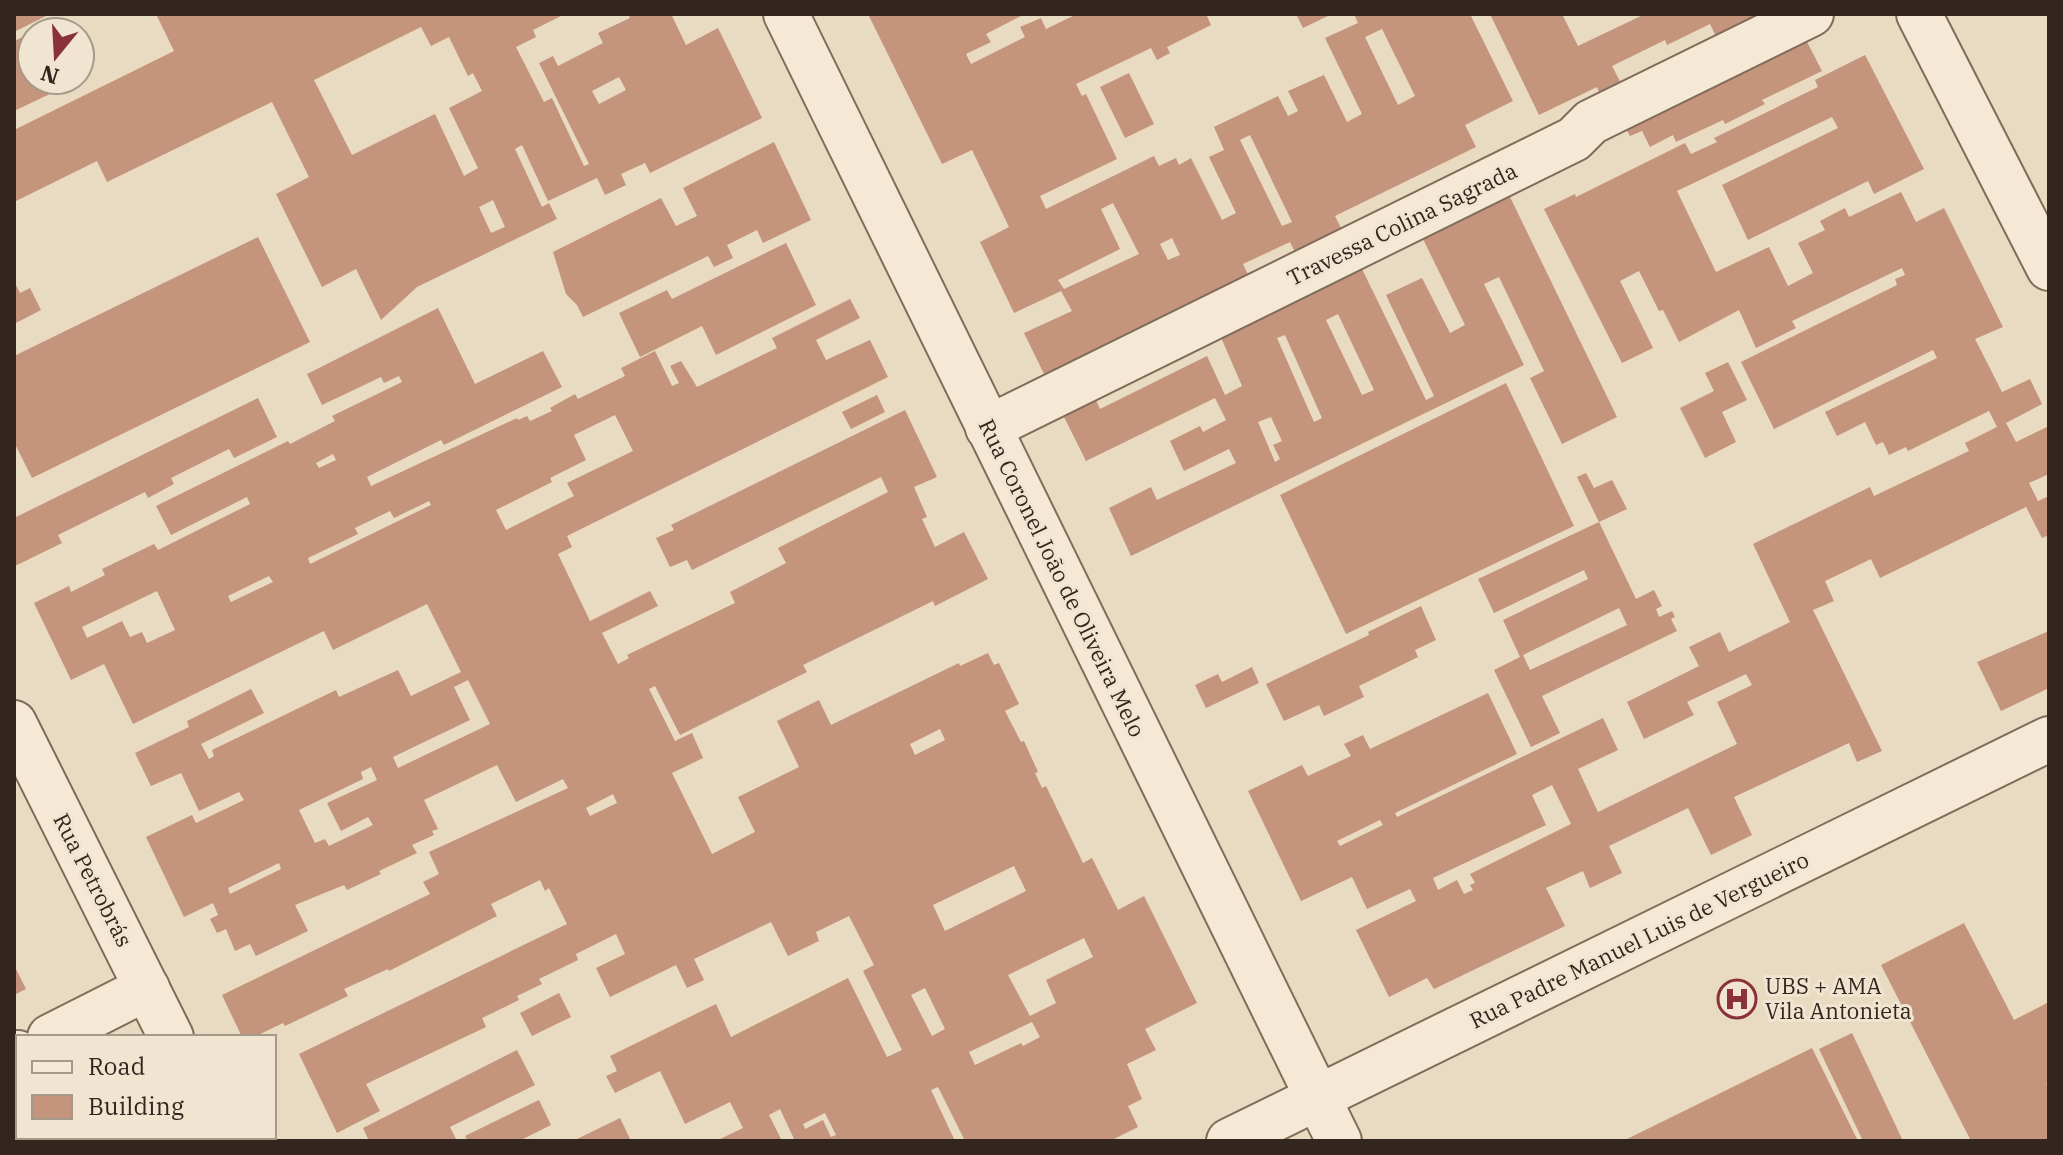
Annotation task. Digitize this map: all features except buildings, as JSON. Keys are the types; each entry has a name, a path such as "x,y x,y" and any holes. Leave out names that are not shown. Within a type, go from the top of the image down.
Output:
{"street":[{"name":"Rua Coronel João de Oliveira Melo","path":"786,14 1339,1141"},
{"name":"Travessa Colina Sagrada","path":"988,428 1574,139 1591,122 1811,14"},
{"path":"1919,14 2049,268"},
{"name":"Rua Petrobrás","path":"14,723 170,1035"},
{"name":"Rua Padre Manuel Luis de Vergueiro","path":"1229,1141 2049,739"},
{"path":"54,1035 147,988"}],"place":[{"name":"UBS + AMA Vila Antonieta","path":"1737,999"}]}
